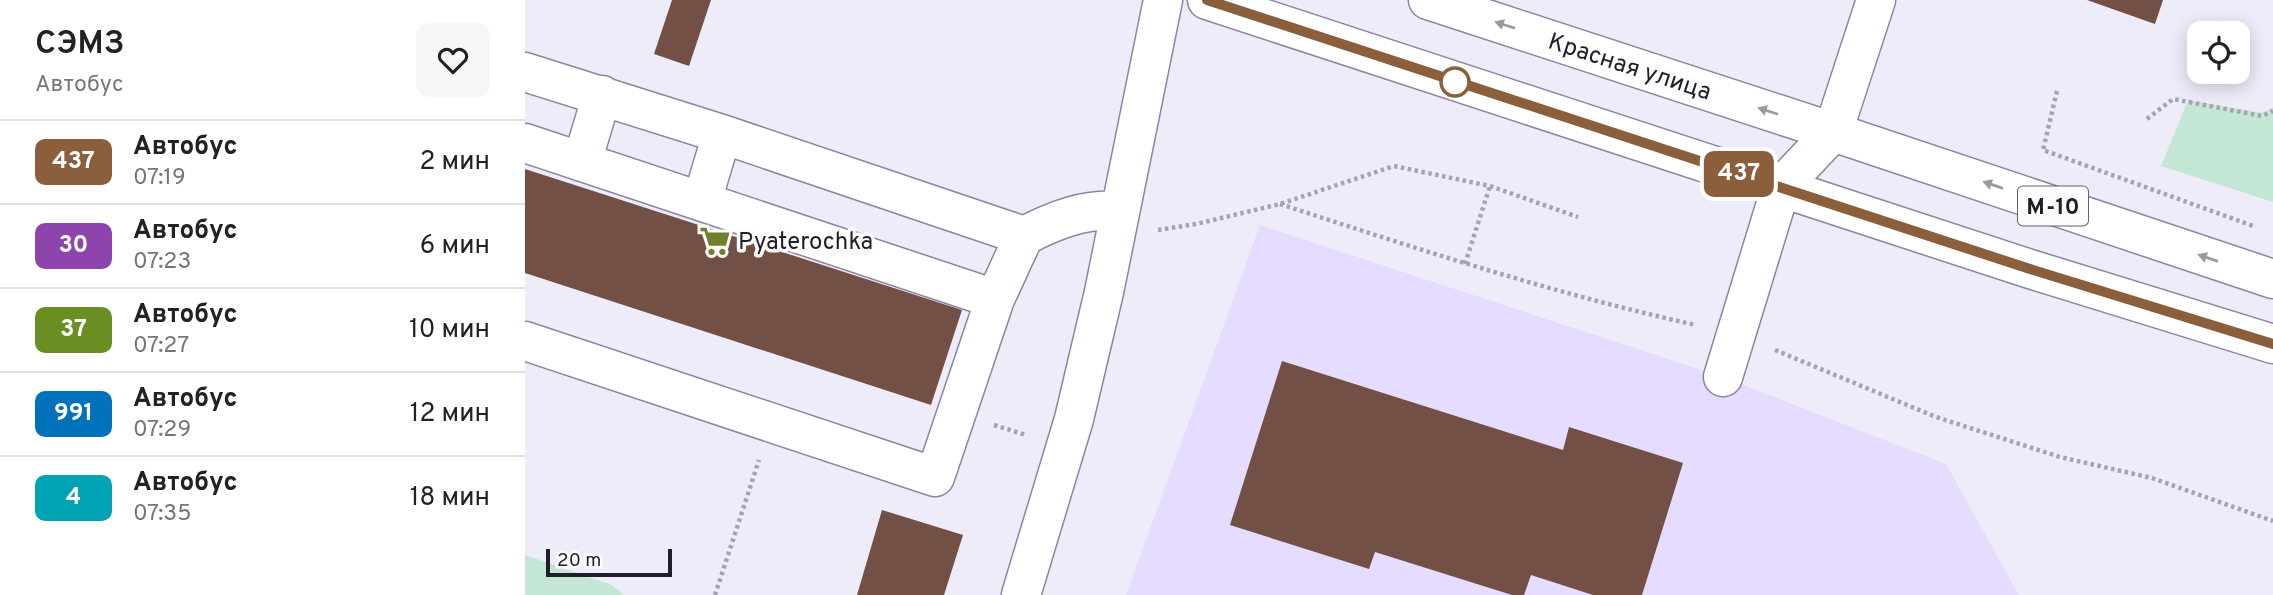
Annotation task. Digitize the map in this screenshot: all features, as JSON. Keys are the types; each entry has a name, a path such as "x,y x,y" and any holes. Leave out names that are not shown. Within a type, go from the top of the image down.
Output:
{"main road":[{"path":"1021,595 1066,447 1104,292 1163,0"},
{"path":"1207,0 2030,269 2273,344"},
{"name":"Красная улица","path":"1428,0 1833,132"},
{"path":"1723,377 1781,187 1833,132 1876,0"},
{"path":"525,72 722,134 1024,236"},
{"path":"582,162 602,95"},
{"name":"М-10","path":"1833,132 2273,279"},
{"path":"702,201 722,134"},
{"path":"525,143 995,299"},
{"path":"525,341 935,477 995,299 1024,236 1048,223 1092,211 1118,224"}],"path":[{"path":"2057,91 2043,149 2260,228"},
{"path":"2147,119 2173,99 2262,116 2273,111"},
{"path":"1118,224 1196,224 1280,204 1394,166 1490,186 1578,217"},
{"path":"1465,264 1490,186"},
{"path":"1280,204 1465,264 1629,310 1736,334 1936,417 2060,457 2152,478 2273,521"},
{"path":"957,413 1066,447"},
{"path":"715,595 771,422"}],"shaded area":[{"path":"1260,225 1723,377 1946,464 2019,595 1126,595"}],"green space":[{"path":"2188,100 2262,113 2273,107 2273,202 2161,166"},
{"path":"525,555 612,585 624,595 525,595"}],"building":[{"path":"672,0 711,0 689,66 654,54"},
{"path":"2087,0 2163,0 2155,24"},
{"path":"525,169 962,310 931,405 525,273"},
{"path":"1282,361 1563,450 1569,427 1683,463 1642,595 1593,595 1531,575 1524,595 1512,595 1375,552 1369,569 1230,525"},
{"path":"882,510 963,535 944,595 857,595"}],"bus line":[{"name":"437","path":"1207,0 2030,269 2273,344"}],"place":[{"name":"Pyaterochka","path":"715,241"}]}
